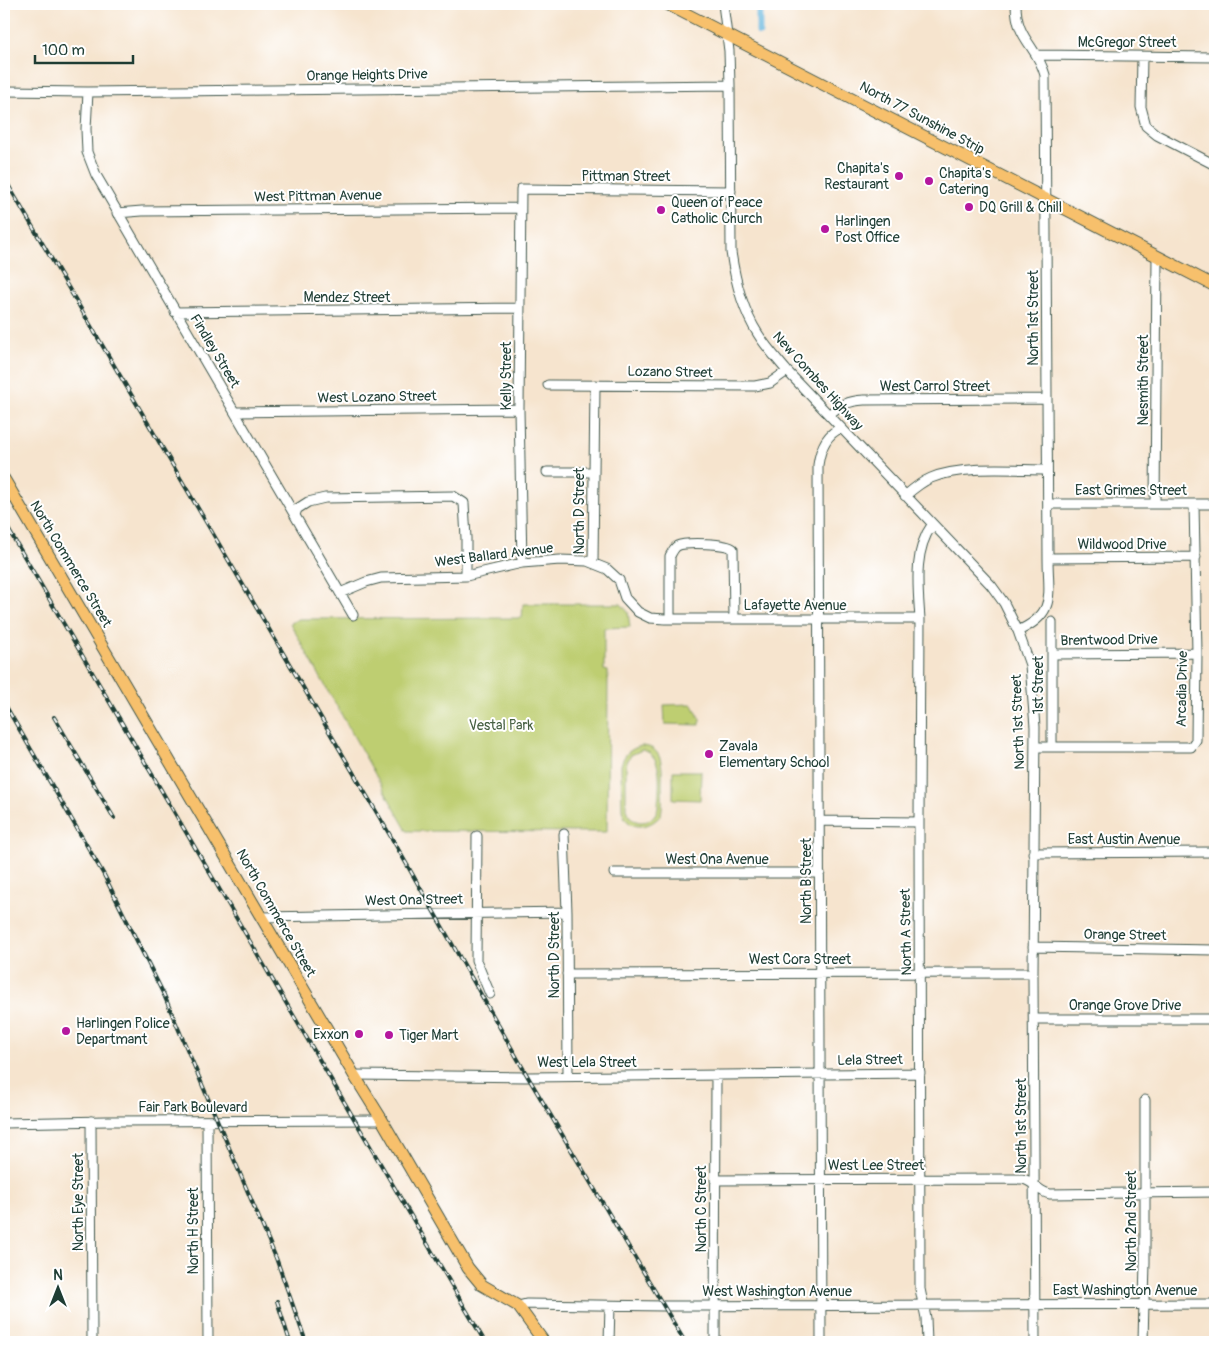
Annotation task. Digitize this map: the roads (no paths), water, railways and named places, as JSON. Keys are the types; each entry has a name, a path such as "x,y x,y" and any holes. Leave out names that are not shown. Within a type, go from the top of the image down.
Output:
{"main road":[{"name":"North 77 Sunshine Strip","path":"667,4 1215,286"},
{"name":"North Commerce Street","path":"4,479 468,1268 482,1285 518,1306 544,1342"}],"street":[{"name":"New Combes Highway","path":"722,4 729,51 731,252 740,295 758,334 787,371 991,585 1004,604 1018,631"},
{"name":"North 1st Street","path":"1016,4 1020,30 1038,56 1045,75 1048,598 1046,609 1039,619 1018,631 1030,665 1035,727 1033,853 1035,1342"},
{"name":"McGregor Street","path":"1038,56 1213,58"},
{"path":"1142,57 1141,107 1146,126 1157,135 1215,166"},
{"name":"Orange Heights Drive","path":"4,91 88,92 730,85"},
{"name":"Findley Street","path":"88,92 87,152 96,175 353,615"},
{"name":"Pittman Street","path":"521,189 731,190"},
{"name":"Kelly Street","path":"521,189 519,409 522,562"},
{"name":"West Pittman Avenue","path":"117,213 142,211 520,208"},
{"name":"Nesmith Street","path":"1155,504 1157,256"},
{"name":"Mendez Street","path":"175,312 519,308"},
{"name":"Lozano Street","path":"548,385 755,386 770,384 787,371"},
{"name":"North D Street","path":"595,385 592,563 606,569 619,580 625,598 638,612 650,618 670,619"},
{"name":"West Carrol Street","path":"829,415 847,402 864,400 1046,399"},
{"name":"West Lozano Street","path":"235,412 519,409"},
{"name":"North B Street","path":"821,1342 818,466 825,443 836,430 841,428"},
{"path":"905,496 919,484 931,478 959,470 1047,470"},
{"path":"547,472 593,472"},
{"path":"295,515 297,509 308,502 325,498 453,496 464,503 466,576"},
{"name":"East Grimes Street","path":"1048,504 1215,504"},
{"name":"Arcadia Drive","path":"1035,747 1191,747 1196,740 1197,653 1194,504"},
{"name":"North A Street","path":"927,1342 924,1304 920,1289 919,592 921,547 924,537 932,525"},
{"path":"670,619 670,556 675,547 680,545 709,544 730,546 733,549 734,619"},
{"name":"Wildwood Drive","path":"1048,558 1196,558"},
{"name":"West Ballard Avenue","path":"340,593 380,578 466,576 522,562 560,560 592,563"},
{"name":"Lafayette Avenue","path":"670,619 920,619"},
{"name":"1st Street","path":"1052,622 1052,747"},
{"name":"Brentwood Drive","path":"1052,654 1197,653"},
{"path":"820,820 919,822"},
{"name":"North D Street","path":"564,834 568,912 568,1076"},
{"path":"477,836 476,960 490,994"},
{"name":"East Austin Avenue","path":"1033,853 1215,852"},
{"name":"West Ona Avenue","path":"614,873 820,873"},
{"name":"West Ona Street","path":"262,917 568,912"},
{"name":"Orange Street","path":"1034,947 1215,950"},
{"name":"West Cora Street","path":"567,974 1033,973"},
{"name":"Orange Grove Drive","path":"1034,1019 1215,1019"},
{"name":"Lela Street","path":"820,1074 920,1073"},
{"name":"West Lela Street","path":"354,1075 716,1076 820,1074"},
{"name":"North C Street","path":"715,1342 716,1076"},
{"name":"North 2nd Street","path":"1143,1342 1145,1100"},
{"name":"North H Street","path":"207,1120 208,1342"},
{"name":"Fair Park Boulevard","path":"5,1121 382,1120"},
{"name":"North Eye Street","path":"91,1121 92,1342"},
{"name":"West Lee Street","path":"715,1180 1026,1179 1040,1191 1050,1194 1215,1192"},
{"name":"West Washington Avenue","path":"518,1306 526,1304 610,1306 1035,1303"},
{"name":"East Washington Avenue","path":"1035,1303 1215,1304"},
{"path":"609,1342 610,1306"}],"waterway":[{"path":"759,4 759,32"}],"railway":[{"path":"4,178 394,842 528,1077 685,1342"},
{"path":"4,522 485,1342"},
{"path":"4,703 104,875 164,995 276,1258 306,1342"},
{"path":"54,717 114,818"},
{"path":"277,1301 290,1342"}],"place":[{"name":"Chapita's Restaurant","path":"899,176"},
{"name":"Chapita's Catering","path":"929,181"},
{"name":"DQ Grill & Chill","path":"969,207"},
{"name":"Queen of Peace Catholic Church","path":"661,210"},
{"name":"Harlingen Post Office","path":"825,229"},
{"name":"Zavala Elementary School","path":"709,754"},
{"name":"Harlingen Police Departmant","path":"66,1031"},
{"name":"Exxon","path":"359,1034"},
{"name":"Tiger Mart","path":"389,1035"}],"park label":[{"name":"Vestal Park","path":"501,725"}]}
